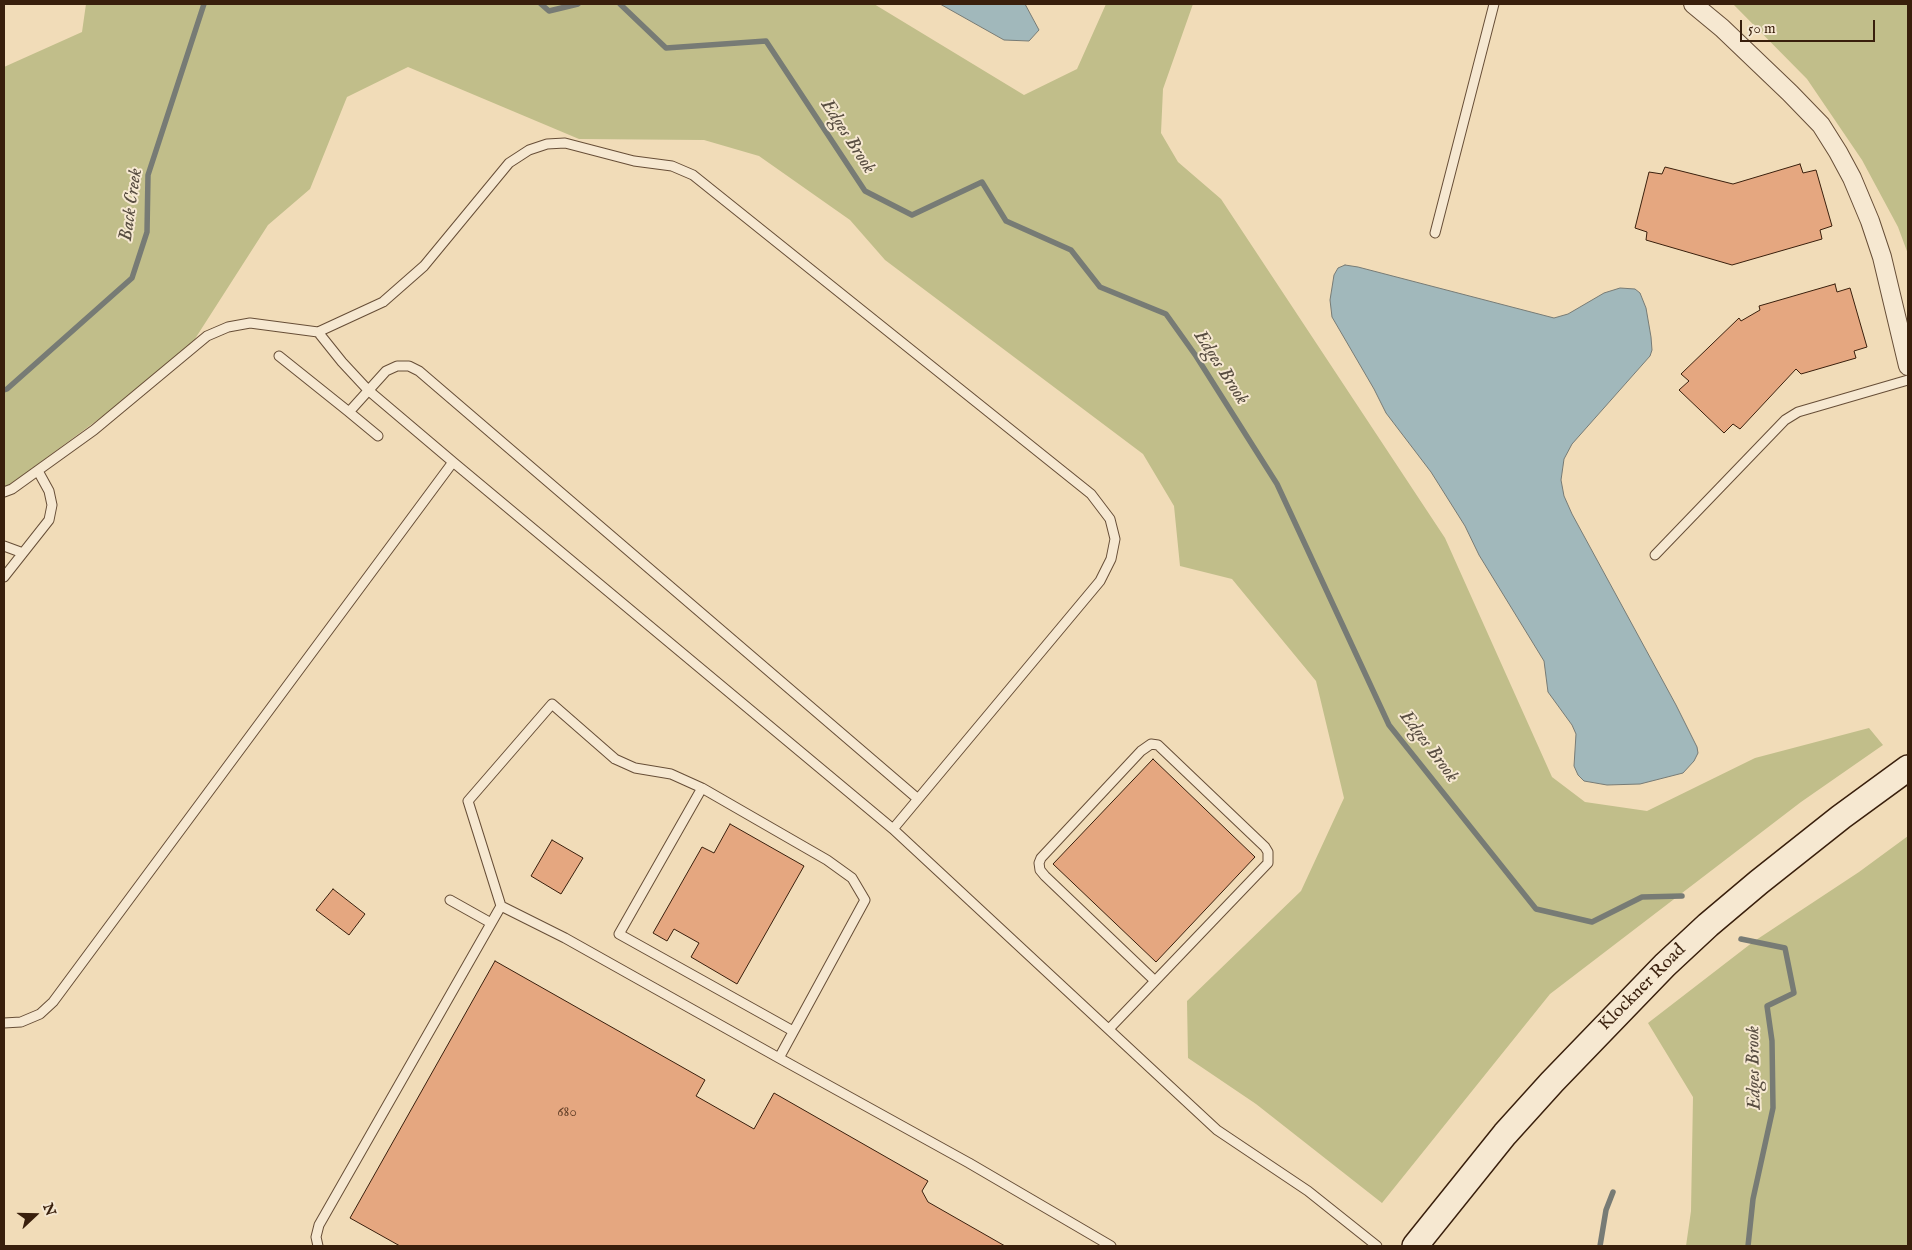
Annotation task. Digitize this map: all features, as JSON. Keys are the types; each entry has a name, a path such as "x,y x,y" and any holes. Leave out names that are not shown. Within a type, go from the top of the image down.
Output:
{"main road":[{"name":"Klockner Road","path":"1415,1246 1505,1134 1552,1082 1665,965 1708,925 1759,882 1908,768"}],"street":[{"path":"1693,4 1722,28 1790,93 1821,125 1838,152 1852,178 1870,221 1882,257 1908,366"}],"lane":[{"path":"1435,232 1494,4"},
{"path":"4,492 12,489 94,430 207,336 228,327 250,323 318,332 383,302 424,266 509,163 529,150 547,144 565,144 634,162 672,166 693,175 1091,494 1110,519 1115,540 1111,559 1100,581 893,829"},
{"path":"318,332 368,390 893,829 1216,1130 1308,1191 1377,1246"},
{"path":"279,356 378,436"},
{"path":"348,412 386,371 397,366 409,366 419,371 918,799"},
{"path":"1655,555 1786,420 1798,412 1908,380"},
{"path":"4,1023 21,1022 40,1014 53,1002 453,462"},
{"path":"4,578 49,520 52,505 49,492 38,471"},
{"path":"4,546 23,553"},
{"path":"779,1058 865,900 852,878 827,860 702,788 671,774 635,768 615,759 552,704 468,801 501,906 566,938 779,1058 969,1163 1111,1246"},
{"path":"1108,1029 1268,863 1265,847 1158,744 1151,744 1141,751 1039,863 1040,870 1154,980"},
{"path":"702,788 619,934 793,1031"},
{"path":"450,900 491,923"},
{"path":"318,1246 316,1237 319,1224 501,906"}],"shaded area":[{"path":"86,4 874,4 1024,95 1077,69 1106,4 1193,4 1163,89 1161,133 1178,162 1221,199 1445,538 1552,777 1585,802 1647,811 1755,758 1869,728 1883,745 1801,802 1550,994 1382,1203 1256,1104 1188,1058 1187,1001 1301,891 1344,798 1316,681 1232,579 1180,566 1174,506 1143,454 885,260 850,220 759,156 704,140 579,139 408,67 347,97 310,189 268,225 184,356 4,489 4,67 82,32"},
{"path":"1733,4 1908,4 1908,254 1898,227 1862,160 1807,79"},
{"path":"1908,836 1908,1246 1686,1246 1691,1211 1693,1097 1648,1023 1753,942 1859,872"}],"water":[{"path":"940,4 1025,4 1039,30 1029,41 1004,40"},
{"path":"1345,265 1554,318 1568,314 1604,293 1620,288 1635,289 1640,293 1646,308 1651,337 1652,350 1650,356 1572,444 1564,459 1561,480 1564,496 1572,514 1697,747 1698,753 1694,761 1683,773 1640,784 1607,785 1584,781 1578,775 1574,766 1576,734 1572,725 1548,692 1544,661 1431,472 1386,413 1332,317 1330,300 1334,275 1338,268"}],"building":[{"path":"1800,164 1803,173 1816,170 1832,226 1820,230 1822,239 1732,265 1646,240 1647,232 1635,228 1649,172 1662,174 1665,167 1733,184"},
{"path":"1835,284 1837,292 1850,288 1867,347 1854,351 1856,358 1801,374 1796,369 1740,429 1733,424 1724,433 1679,390 1689,381 1681,374 1739,318 1741,321 1760,310 1759,306"},
{"path":"1153,759 1255,857 1156,962 1053,864"},
{"path":"730,824 804,866 737,984 691,957 699,943 674,929 667,941 653,933 702,847 714,853"},
{"path":"552,840 583,858 561,894 531,876"},
{"path":"333,889 365,914 349,935 316,910"},
{"path":"495,961 705,1080 696,1096 754,1129 774,1093 928,1181 922,1191 928,1202 1005,1246 400,1246 350,1218"}],"waterway":[{"name":"Back Creek","path":"4,390 132,278 147,232 148,175 204,4"},
{"name":"Edges Brook","path":"541,4 549,11 578,4"},
{"name":"Edges Brook","path":"620,4 666,48 766,41 865,191 912,215 982,182 1006,221 1071,250 1100,287 1166,314 1196,356 1277,484 1389,725 1536,909 1592,922 1642,897 1682,896"},
{"name":"Edges Brook","path":"1741,939 1785,948 1794,993 1767,1006 1772,1041 1773,1108 1753,1199 1748,1246"},
{"path":"1600,1246 1606,1210 1613,1192"}]}
